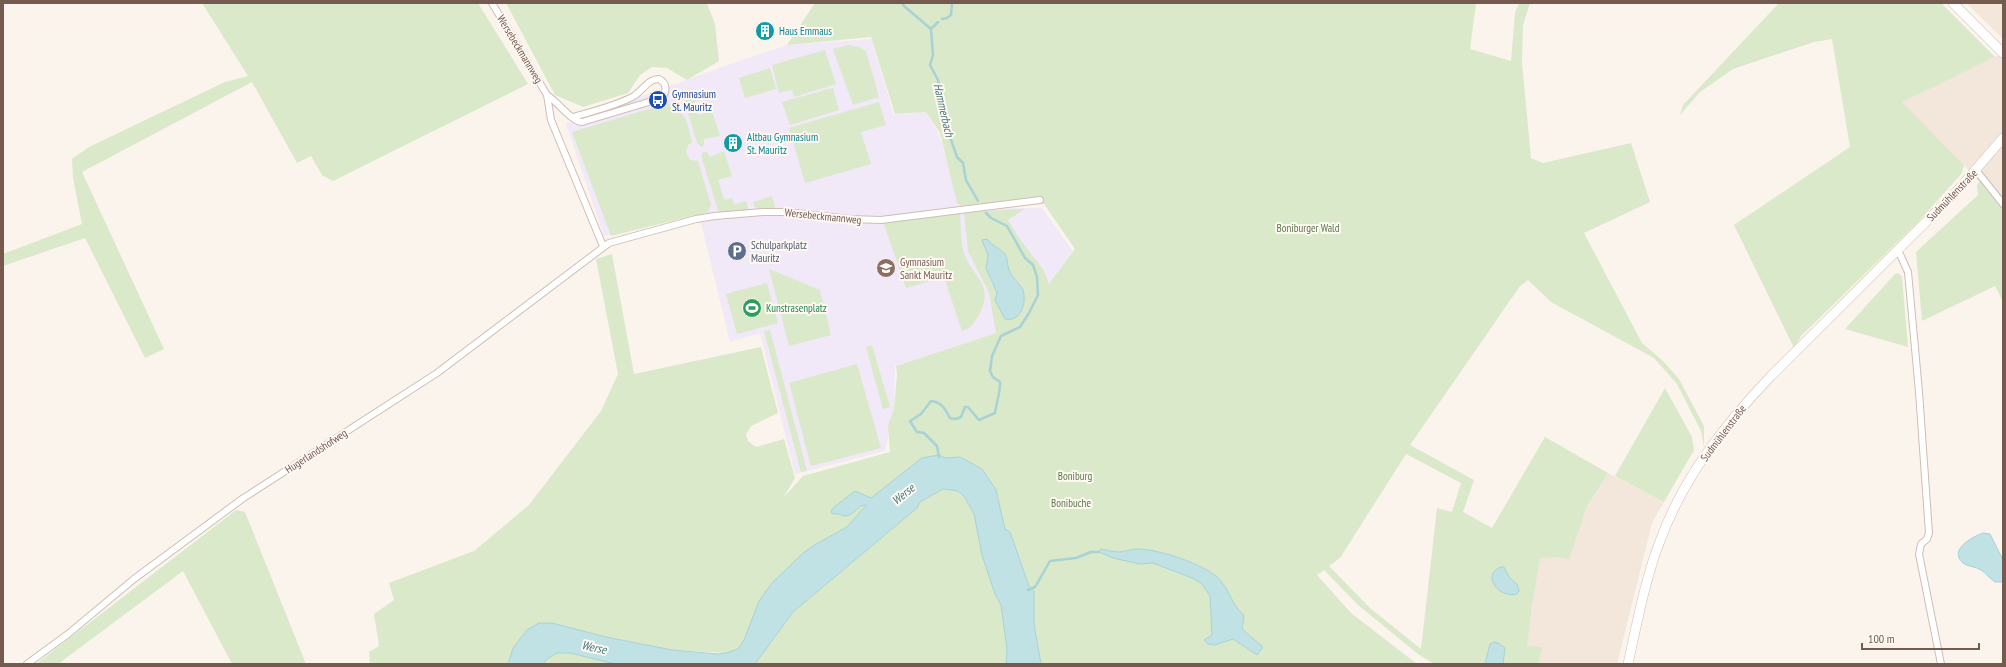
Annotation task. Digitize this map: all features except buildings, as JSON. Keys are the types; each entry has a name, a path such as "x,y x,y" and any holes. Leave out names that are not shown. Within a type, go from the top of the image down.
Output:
{"street":[{"name":"Wersebeckmannweg","path":"492,3 547,95 578,122 590,121 658,100 664,95 665,85 659,79 653,80 635,95 626,100 573,117"},
{"path":"1953,3 2003,53"},
{"name":"Wersebeckmannweg","path":"547,95 551,120 606,244 696,219 720,216 763,212 786,212 850,220 881,220 1040,200"},
{"name":"Sudmühlenstraße","path":"1628,664 1659,542 1672,512 1694,472 1718,437 1751,396 1898,250 1976,170 2003,138"},
{"path":"1976,170 2003,204"},
{"name":"Hugerlandshofweg","path":"27,664 68,634 134,579 242,499 437,373 600,251 606,244"},
{"path":"1898,250 1908,272 1920,399 1929,533 1927,539 1921,544 1920,554 1941,664"}],"shaded area":[{"path":"1966,3 2003,3 2003,39"},
{"name":"Gymnasium Sankt Mauritz","path":"871,39 894,115 926,112 939,134 960,208 1042,208 1073,251 1049,285 996,333 895,366 894,408 885,451 795,474 760,333 730,342 699,215 604,236 566,124 787,45"},
{"path":"2003,53 2003,210 1964,165 1901,102"},
{"path":"1608,473 1664,502 1652,523 1617,664 1450,664 1492,537 1604,478"}],"green space":[{"path":"202,3 478,3 528,84 333,181 322,175 311,156 297,163 252,82 82,172 164,349 145,358 85,238 3,266 3,254 82,224 73,178 72,159 89,147 225,82 248,76"},
{"path":"506,3 707,3 715,24 719,61 687,80 667,68 652,67 640,75 628,93 583,107 555,95"},
{"path":"815,3 1476,3 1470,49 1511,61 1515,13 1519,3 1530,3 1523,25 1522,63 1531,158 1543,163 1631,143 1650,202 1584,233 1642,343 1663,361 1679,379 1704,426 1704,447 1701,431 1677,384 1654,358 1551,302 1528,280 1520,286 1410,445 1474,480 1463,512 1492,528 1545,437 1608,473 1587,506 1569,559 1560,557 1540,558 1527,646 1542,647 1538,664 1503,664 1505,651 1502,645 1494,642 1488,649 1485,664 1434,664 1418,654 1358,605 1324,570 1317,575 1351,613 1417,664 1041,664 1034,624 1034,591 1029,586 1010,532 1005,529 996,491 982,469 960,457 945,458 939,455 922,458 871,498 835,514 840,516 853,513 861,506 866,505 847,527 803,553 772,583 759,601 744,640 738,649 726,653 672,650 606,637 552,623 513,648 508,664 370,664 369,652 379,646 374,614 394,600 389,583 474,551 529,505 601,411 618,374 596,259 612,254 634,374 761,347 778,413 751,426 746,434 748,441 756,447 784,439 795,478 783,498 803,476 890,452 888,425 894,409 897,374 896,366 996,333 989,293 968,251 964,212 1025,209 1008,220 1021,241 1043,269 1049,284 1075,249 1044,204 962,207 957,203 940,133 926,112 895,114 871,37 787,45","holes":["998,249 1003,252 1009,269 1022,289 995,300 997,293 992,284 987,260 988,255","1406,454 1461,483 1452,512 1437,508 1421,649 1370,608 1329,566 1340,558","1136,549 1157,552 1193,562 1213,573 1223,584 1237,607 1244,615 1242,629 1263,647 1257,655 1233,639 1212,635 1210,595 1202,584 1192,578 1153,563 1140,564 1127,561 1118,552"]},
{"path":"1779,3 1941,3 1995,57 1902,102 1964,165 1962,173 1918,222 1801,336 1794,348 1734,225 1850,147 1832,39 1814,42 1733,69 1700,92 1680,115 1683,105"},
{"path":"849,45 859,47 866,51 879,97 853,105 833,49"},
{"path":"825,50 836,84 794,97 792,90 779,93 772,65"},
{"path":"770,68 776,89 745,98 739,78"},
{"path":"833,88 839,110 790,125 782,102"},
{"path":"693,96 698,115 712,111 720,136 704,139 704,144 702,147 697,143 684,99"},
{"path":"879,102 886,125 861,132 871,164 805,183 789,128"},
{"path":"669,103 672,110 677,111 684,117 688,126 692,142 688,145 686,152 690,160 698,161 711,205 708,212 611,236 572,132"},
{"path":"724,151 732,176 718,180 724,200 732,198 734,205 746,201 749,210 719,213 701,155 703,152 707,152 710,157"},
{"path":"1980,181 2003,209 2003,302 1995,286 1922,321 1916,252 1978,195 1977,185"},
{"path":"772,196 776,210 756,210 753,202"},
{"path":"960,213 961,241 963,251 969,264 982,284 985,297 976,321 970,327 962,331 944,277 906,288 883,221"},
{"path":"769,269 820,290 831,335 789,346"},
{"path":"1898,273 1902,277 1908,347 1845,329 1895,274"},
{"name":"Kunstrasenplatz","path":"767,283 778,323 737,334 726,294"},
{"path":"770,330 807,471 801,472 764,331"},
{"path":"872,345 890,407 883,409 866,347"},
{"path":"857,364 881,448 811,466 789,383"},
{"path":"1665,388 1692,437 1694,450 1664,502 1615,476"},
{"path":"943,489 958,491 964,496 974,514 982,555 995,594 1001,605 1007,649 1006,664 755,664 793,612 917,508 920,502"},
{"path":"236,510 245,512 306,664 232,664 183,571 58,664 36,664"},
{"path":"557,653 570,653 615,664 543,664 547,659"}],"water":[{"path":"987,239 1005,255 1009,270 1024,293 1022,310 1015,318 1005,319 995,300 997,293 986,268 988,255 982,240"},
{"name":"Werse","path":"939,455 945,458 960,457 982,469 996,490 1005,529 1010,532 1029,586 1034,591 1034,624 1041,664 1006,664 1007,649 1001,605 995,594 982,555 974,514 964,496 958,491 943,489 920,502 917,508 793,612 755,664 615,664 570,653 557,653 547,659 543,664 508,664 513,648 527,630 539,623 552,623 606,637 672,650 718,654 738,649 744,640 759,601 772,583 803,553 847,527 866,505 859,507 848,516 833,514 831,512 833,508 855,491 871,498 922,458"},
{"path":"1983,533 1990,534 2003,560 2003,582 1995,582 1981,570 1963,563 1959,558 1958,553 1963,545"},
{"path":"1101,549 1117,552 1137,549 1157,552 1181,558 1204,568 1220,580 1234,603 1244,615 1242,629 1263,647 1257,655 1233,639 1215,645 1208,644 1204,640 1212,635 1210,596 1202,584 1192,578 1153,563 1140,564 1113,558 1099,552"},
{"path":"1504,567 1509,577 1517,584 1519,591 1517,594 1510,595 1504,593 1498,590 1494,585 1492,575 1495,570"},
{"path":"1494,642 1505,648 1503,664 1485,664 1490,644"}],"waterway":[{"name":"Hammerbach","path":"902,3 931,29 933,55 930,65 938,80 948,131 957,157 963,163 966,180 978,201"},
{"path":"942,19 951,15 952,3"},
{"path":"931,29 938,22"},
{"name":"Hammerbach","path":"939,457 937,446 924,433 917,432 910,421 921,414 931,401 941,404 950,418 956,419 961,417 965,407 968,407 979,420 995,413 1000,382 993,377 990,371 992,356 1001,336 1020,327 1038,295 1037,277 1033,265 1025,258 1007,226 991,218 986,213"},
{"path":"1028,590 1035,587 1050,561 1076,558 1091,552 1099,552"}],"place":[{"name":"Haus Emmaus","path":"765,31"},
{"name":"Gymnasium St. Mauritz","path":"658,100"},
{"name":"Altbau Gymnasium St. Mauritz","path":"733,143"},
{"name":"Schulparkplatz Mauritz","path":"737,251"},
{"name":"Gymnasium Sankt Mauritz","path":"886,268"},
{"name":"Kunstrasenplatz","path":"752,308"}],"park label":[{"name":"Boniburger Wald","path":"1308,228"},
{"name":"Boniburg","path":"1075,476"},
{"name":"Bonibuche","path":"1071,503"}]}
